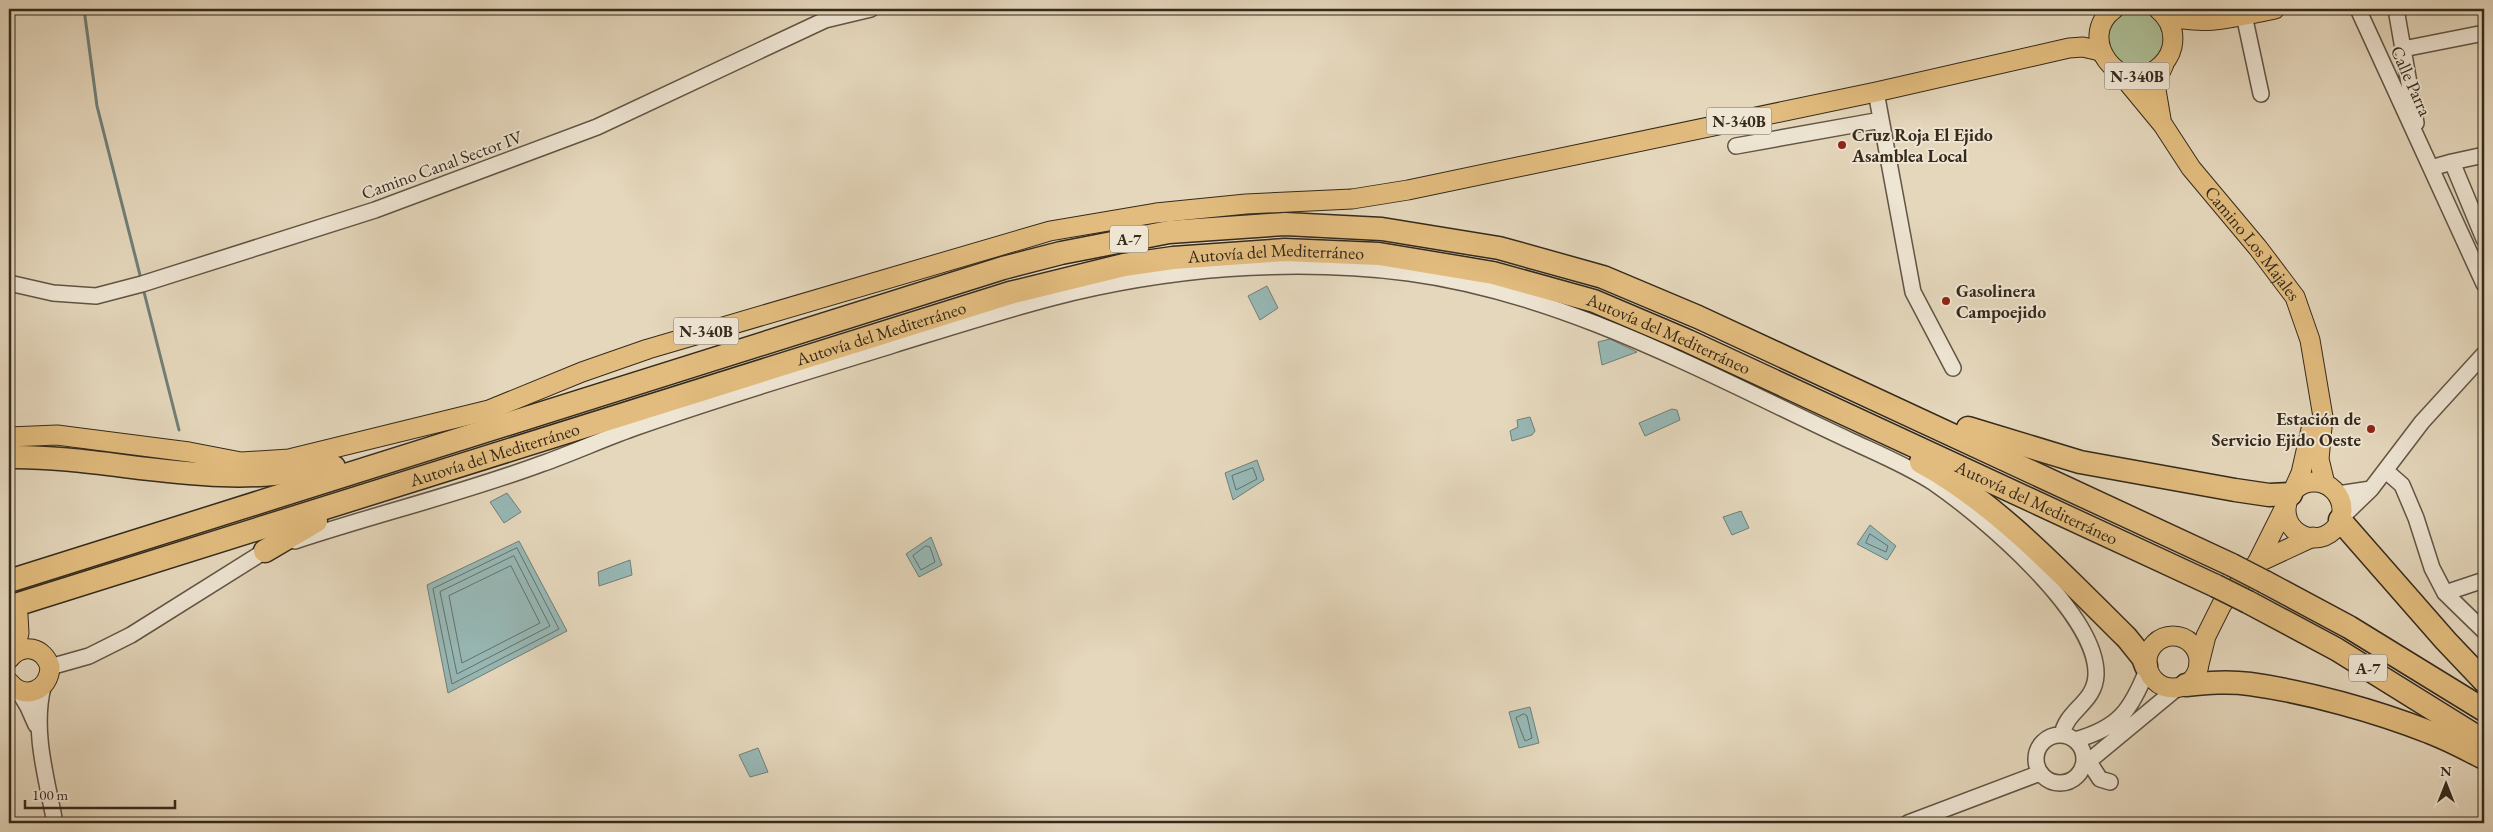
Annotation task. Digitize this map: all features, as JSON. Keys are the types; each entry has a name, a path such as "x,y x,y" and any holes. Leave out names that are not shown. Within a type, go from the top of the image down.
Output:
{"highway":[{"name":"Autovía del Mediterráneo","path":"9,581 1002,268 1120,240 1233,226 1285,224 1382,228 1499,248 1603,277 1794,361 2232,565 2261,572 2484,710"},
{"name":"Autovía del Mediterráneo","path":"15,614 390,488 1010,292 1124,265 1235,252 1285,250 1379,254 1493,272 1594,301 1783,384 2219,595 2248,602 2344,654 2484,741"},
{"path":"1794,361 1972,429 2080,462 2269,496 2290,497"},
{"path":"1783,384 1933,468 1969,492 2007,523 2114,625 2138,651 2147,668"},
{"path":"9,457 74,460 182,473 254,476 348,466 426,450"},
{"path":"266,551 300,529 390,488"},
{"path":"2341,519 2446,641 2484,681"},
{"path":"2181,687 2214,682 2249,684 2320,699 2384,716 2431,732 2484,758"}],"main road":[{"name":"N-340B","path":"2114,9 2103,21 2099,31 2100,51 2105,60 2120,73 2132,76 2154,71 2192,31 2213,21"},
{"name":"N-340B","path":"2162,12 2185,21 2213,21 2275,9"},
{"name":"N-340B","path":"2162,12 2172,31 2168,56"},
{"name":"N-340B","path":"2069,48 2088,40 2099,31"},
{"name":"N-340B","path":"9,436 57,436 189,452 241,462 289,459 489,410 582,372 648,349 1050,230 1156,213 1246,204 1352,199 1408,190 1876,92 2069,48 2083,47 2100,51"},
{"path":"2163,125 2156,99 2155,84 2168,56"},
{"path":"2120,73 2163,125"},
{"name":"Camino Los Majales","path":"2163,125 2191,168 2258,248 2295,297 2310,340 2323,417 2319,459 2331,489"},
{"name":"Camino Los Majales","path":"2261,572 2307,450 2316,375"},
{"path":"2219,595 2197,673 2181,687 2162,686 2150,677 2147,668 2147,658 2154,644 2161,639 2177,636 2197,624 2219,595 2261,572 2313,538 2330,533 2341,519 2342,510 2331,489 2308,482 2290,497 2290,523 2304,536 2313,538"},
{"path":"11,686 31,693 43,687 47,681 50,667 45,657 36,650 15,614"},
{"path":"11,656 15,614"},
{"path":"2177,636 2190,643 2195,649 2199,664"},
{"path":"11,656 25,648 36,650"}],"street":[{"name":"Camino Canal Sector IV","path":"9,283 53,293 96,296 151,281 375,210 588,131 825,20 871,9"},
{"name":"Calle Parra","path":"2358,9 2484,284"},
{"path":"2396,9 2420,146"},
{"path":"2244,15 2261,94"},
{"path":"2403,49 2484,33"},
{"path":"1876,92 1913,292 1953,368"},
{"path":"1736,146 1881,120"},
{"path":"2431,168 2484,155"},
{"path":"2452,162 2484,240"},
{"path":"50,667 89,656 131,635 266,551 538,466 633,428 743,391 1050,298 1126,281 1196,272 1267,266 1339,268 1410,274 1487,288 1559,310 1631,339 1884,456 1932,482 1978,517 2017,554 2071,610 2090,642 2095,658 2094,689 2088,700 2065,721 2069,737 2083,752 2086,764 2100,779 2110,782"},
{"path":"2341,519 2371,489 2422,422 2484,354"},
{"path":"2386,471 2402,486 2416,518 2432,568 2445,593 2484,631"},
{"path":"2331,489 2371,489"},
{"path":"2445,593 2484,580"},
{"path":"2147,668 2131,707 2118,720 2096,735 2047,738 2037,751 2035,758 2040,773 2052,782 2066,782 2077,776 2086,764 2181,687"},
{"path":"11,686 35,722 55,823"},
{"path":"41,746 38,708 43,687"},
{"path":"1908,823 2040,773"}],"green space":[{"path":"2136,9 2147,11 2160,22 2165,38 2163,49 2152,62 2136,67 2125,65 2112,54 2107,38 2109,27 2120,14"}],"water":[{"path":"1267,286 1278,308 1260,320 1248,296"},
{"path":"1610,339 1637,352 1602,365 1598,342"},
{"path":"1672,409 1677,410 1680,420 1645,436 1639,423"},
{"path":"1530,417 1535,431 1532,435 1512,441 1510,431 1518,427 1517,420"},
{"path":"1257,460 1264,480 1233,500 1225,473"},
{"path":"507,493 521,512 504,523 490,502"},
{"path":"1741,511 1749,528 1732,535 1723,517"},
{"path":"1870,525 1896,546 1887,560 1857,544"},
{"path":"931,537 942,565 919,577 906,554"},
{"path":"519,541 567,631 448,693 427,585"},
{"path":"630,560 632,575 599,586 598,572"},
{"path":"1530,707 1539,743 1519,748 1509,712"},
{"path":"758,748 768,772 750,777 739,755"}],"waterway":[{"path":"84,9 97,106 141,279"},
{"path":"143,288 179,430"}],"place":[{"name":"Cruz Roja El Ejido Asamblea Local","path":"1842,145"},
{"name":"Gasolinera Campoejido","path":"1946,301"},
{"name":"Estación de Servicio Ejido Oeste","path":"2371,429"}]}
